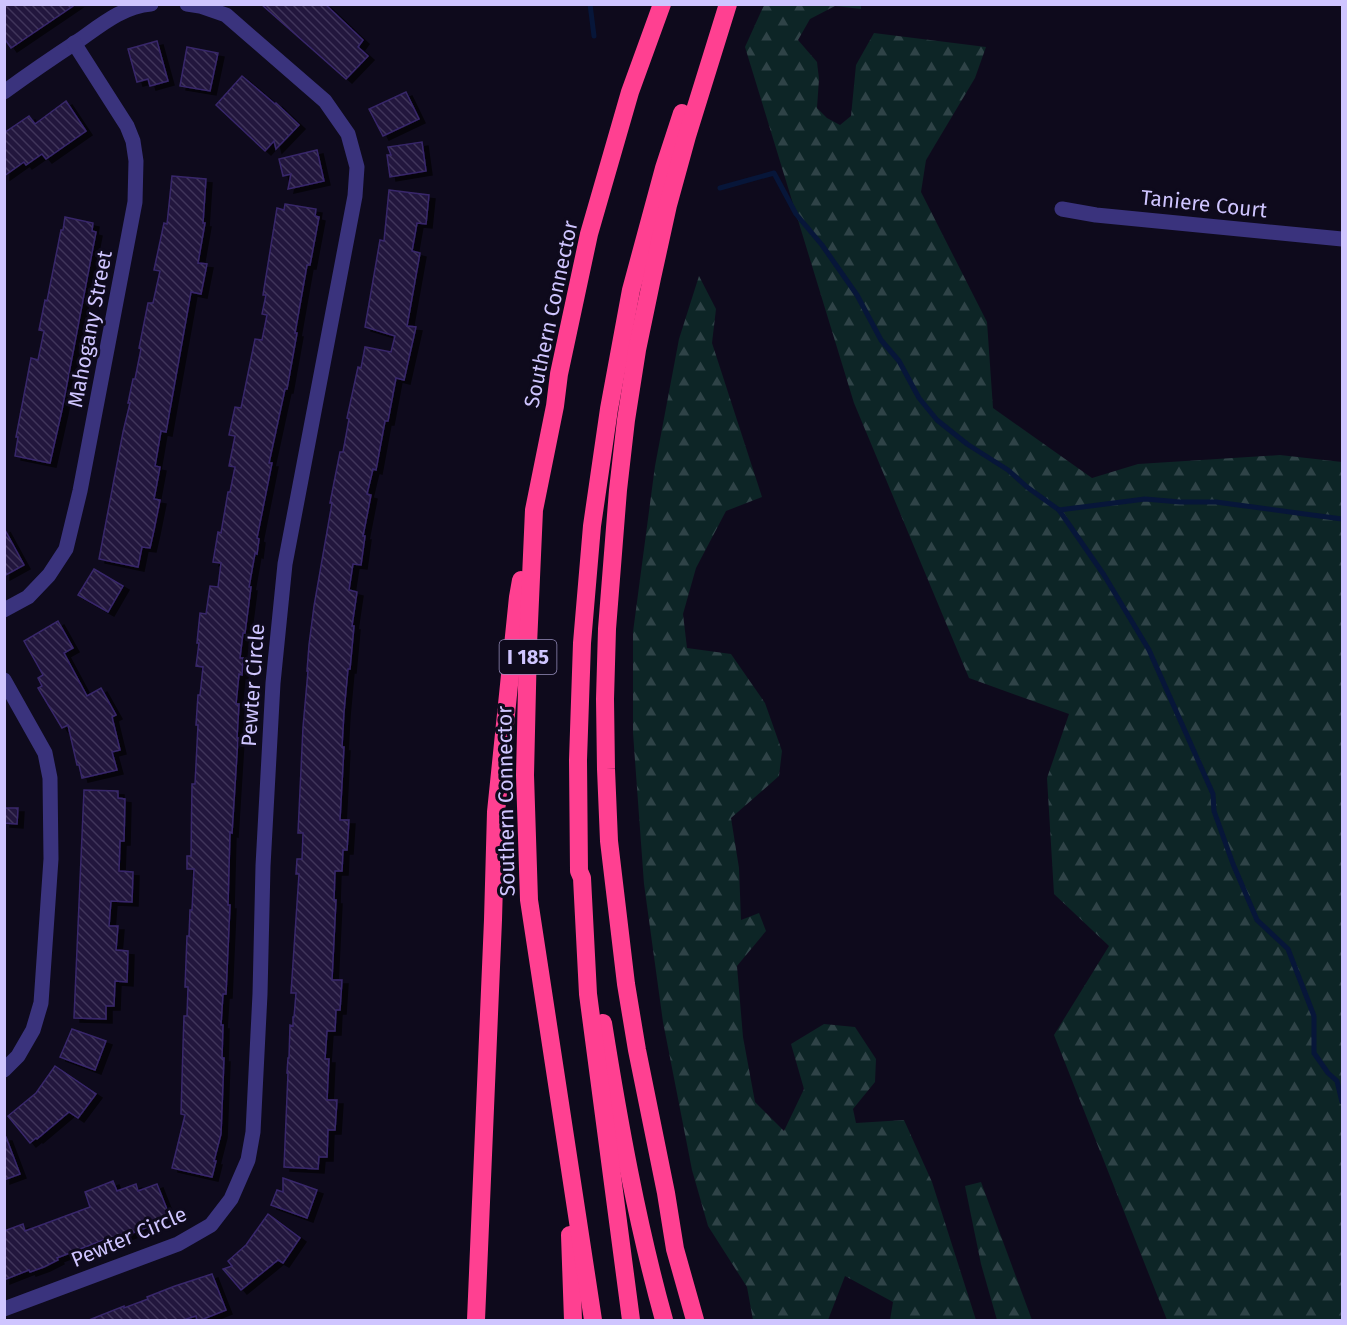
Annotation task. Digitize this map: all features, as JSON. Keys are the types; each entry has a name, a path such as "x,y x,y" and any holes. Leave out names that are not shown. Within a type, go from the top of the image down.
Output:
{"highway":[{"name":"Southern Connector","path":"593,1320 529,900 525,774 534,510 555,406 559,374 590,234 630,92 662,4"},
{"name":"I 185","path":"631,1320 588,994 582,878 579,871 578,760 582,642 592,526 609,409 631,290 664,168 720,4"},
{"path":"695,1320 675,1249 626,984 609,841 605,699 607,629 618,490 639,340 668,206 728,4"},
{"path":"476,1320 496,812 518,597 534,510"},
{"path":"583,901 592,940 605,1033 628,1163 640,1224 664,1320"},
{"path":"569,1165 573,1320"},
{"path":"666,1193 707,1320"}],"street":[{"path":"4,92 119,14 151,4"},
{"name":"Pewter Circle","path":"4,1309 178,1244 211,1225 231,1199 248,1160 253,1132 260,994 263,866 273,683 285,564 355,196 357,167 348,134 325,100 226,15 187,4"},
{"name":"Mahogany Street","path":"4,610 28,597 50,575 66,549 80,490 135,202 136,161 133,141 127,126 74,43"},
{"name":"Taniere Court","path":"1062,209 1096,215 1342,239"},
{"path":"4,680 45,753 50,778 51,859 41,1003 33,1030 18,1056 4,1070"}],"green space":[{"path":"764,5 861,5 861,9 835,6 810,19 798,40 817,62 819,79 817,108 827,118 840,125 851,116 856,65 874,33 986,47 975,78 926,160 921,192 987,322 993,408 1092,478 1138,464 1280,455 1342,462 1342,1320 1167,1320 1054,1035 1109,946 1054,894 1047,778 1069,714 969,678 854,403 745,47"},
{"path":"699,276 716,309 712,343 762,497 726,511 696,568 683,614 687,648 731,654 765,703 782,751 779,776 731,818 739,868 741,920 759,913 766,931 737,966 743,1037 755,1102 784,1131 804,1089 791,1044 824,1024 855,1027 876,1059 875,1082 853,1109 856,1123 904,1120 932,1182 976,1320 890,1320 893,1302 845,1276 828,1320 753,1320 747,1287 708,1226 692,1170 663,1022 644,884 633,733 633,632 655,466 679,339"},
{"path":"981,1182 1032,1320 997,1320 981,1264 965,1186"}],"building":[{"path":"4,4 76,4 11,48 4,38"},
{"path":"261,4 325,4 363,40 358,47 368,56 346,79"},
{"path":"157,41 168,81 150,86 148,79 137,82 128,49"},
{"path":"187,47 218,53 210,91 180,86"},
{"path":"242,76 299,125 276,149 274,141 265,151 216,105"},
{"path":"406,92 419,119 383,136 369,109"},
{"path":"66,101 86,131 46,159 42,154 26,165 24,162 4,176 4,133 29,116 35,124"},
{"path":"422,142 426,171 390,177 387,155 391,155 388,147"},
{"path":"317,150 324,181 288,189 291,174 283,176 279,159"},
{"path":"172,176 206,179 203,223 205,223 198,263 207,264 201,294 191,292 166,432 161,431 155,466 160,467 154,499 160,500 150,548 142,547 138,567 99,559 148,303 153,303 160,271 154,270 164,223 167,224"},
{"path":"389,190 429,195 426,224 417,223 412,251 420,253 407,326 416,327 404,380 396,378 388,421 385,421 376,470 373,469 367,494 371,495 363,536 365,536 361,565 353,564 349,590 357,592 344,712 340,820 349,820 347,850 343,850 342,871 335,871 332,980 342,980 340,1010 336,1010 335,1031 327,1031 325,1059 329,1059 327,1100 337,1100 335,1130 328,1130 327,1157 319,1157 318,1169 284,1167 290,1025 293,1026 296,993 291,993 299,874 296,874 297,859 302,859 303,833 298,833 309,645 332,503 330,503 340,452 343,452 349,419 347,418 358,367 361,368 365,347 391,352 395,336 365,327 380,240 384,241"},
{"path":"285,204 316,209 315,216 319,217 310,265 307,265 287,389 285,389 269,463 272,463 257,538 259,539 257,554 255,553 249,587 251,587 240,658 243,658 236,704 239,704 238,738 232,833 230,832 228,905 230,905 226,994 223,994 221,1025 223,1025 222,1058 224,1058 221,1134 212,1177 172,1168 185,1115 181,1114 184,1016 187,1016 188,987 185,987 187,936 189,936 190,910 192,910 194,869 187,869 187,856 191,856 192,784 195,784 198,695 200,695 203,667 196,666 199,643 197,643 200,613 206,614 210,586 218,587 221,563 213,562 218,532 221,533 235,467 229,466 235,436 229,435 235,407 241,408 255,339 262,340 267,315 262,314 266,295 263,295 277,208 284,210"},
{"path":"65,217 93,223 92,231 96,232 50,463 15,456 18,437 16,437 31,358 38,360 44,331 39,330"},
{"path":"4,528 24,565 4,576"},
{"path":"94,569 123,586 108,612 78,595"},
{"path":"58,621 73,648 64,653 87,696 101,688 116,715 112,717 120,750 112,752 117,770 82,778 68,725 62,728 38,688 42,686 38,678 43,675 24,641"},
{"path":"84,790 118,791 118,798 125,799 124,841 120,841 119,871 133,872 132,902 111,901 109,926 118,926 116,950 128,951 127,982 115,981 114,1006 106,1006 106,1019 74,1018"},
{"path":"4,808 18,808 17,824 4,823"},
{"path":"72,1029 106,1041 95,1070 60,1057"},
{"path":"55,1066 96,1094 78,1118 69,1112 30,1143 8,1116 36,1093"},
{"path":"4,1137 6,1137 20,1174 4,1180"},
{"path":"283,1178 317,1190 307,1218 271,1205 277,1190 283,1192"},
{"path":"113,1181 117,1191 136,1184 138,1191 157,1184 170,1217 104,1244 103,1240 57,1258 58,1260 44,1267 4,1280 4,1231 23,1224 25,1231 90,1207 85,1192"},
{"path":"268,1214 300,1238 283,1263 278,1260 241,1290 223,1269 232,1266 228,1261 246,1245"},
{"path":"212,1274 226,1310 201,1320 197,1320 196,1316 183,1320 89,1320 148,1299 147,1297 175,1286"}],"waterway":[{"path":"590,4 594,36"},
{"path":"720,188 774,173 796,214 822,245 857,295 881,340 899,361 919,398 937,420 967,444 1008,470 1059,510 1104,575 1149,650 1213,794 1214,811 1257,920 1288,949 1314,1016 1314,1053 1328,1073 1337,1081 1342,1102"},
{"path":"1059,510 1145,499 1216,502 1342,519"}]}
